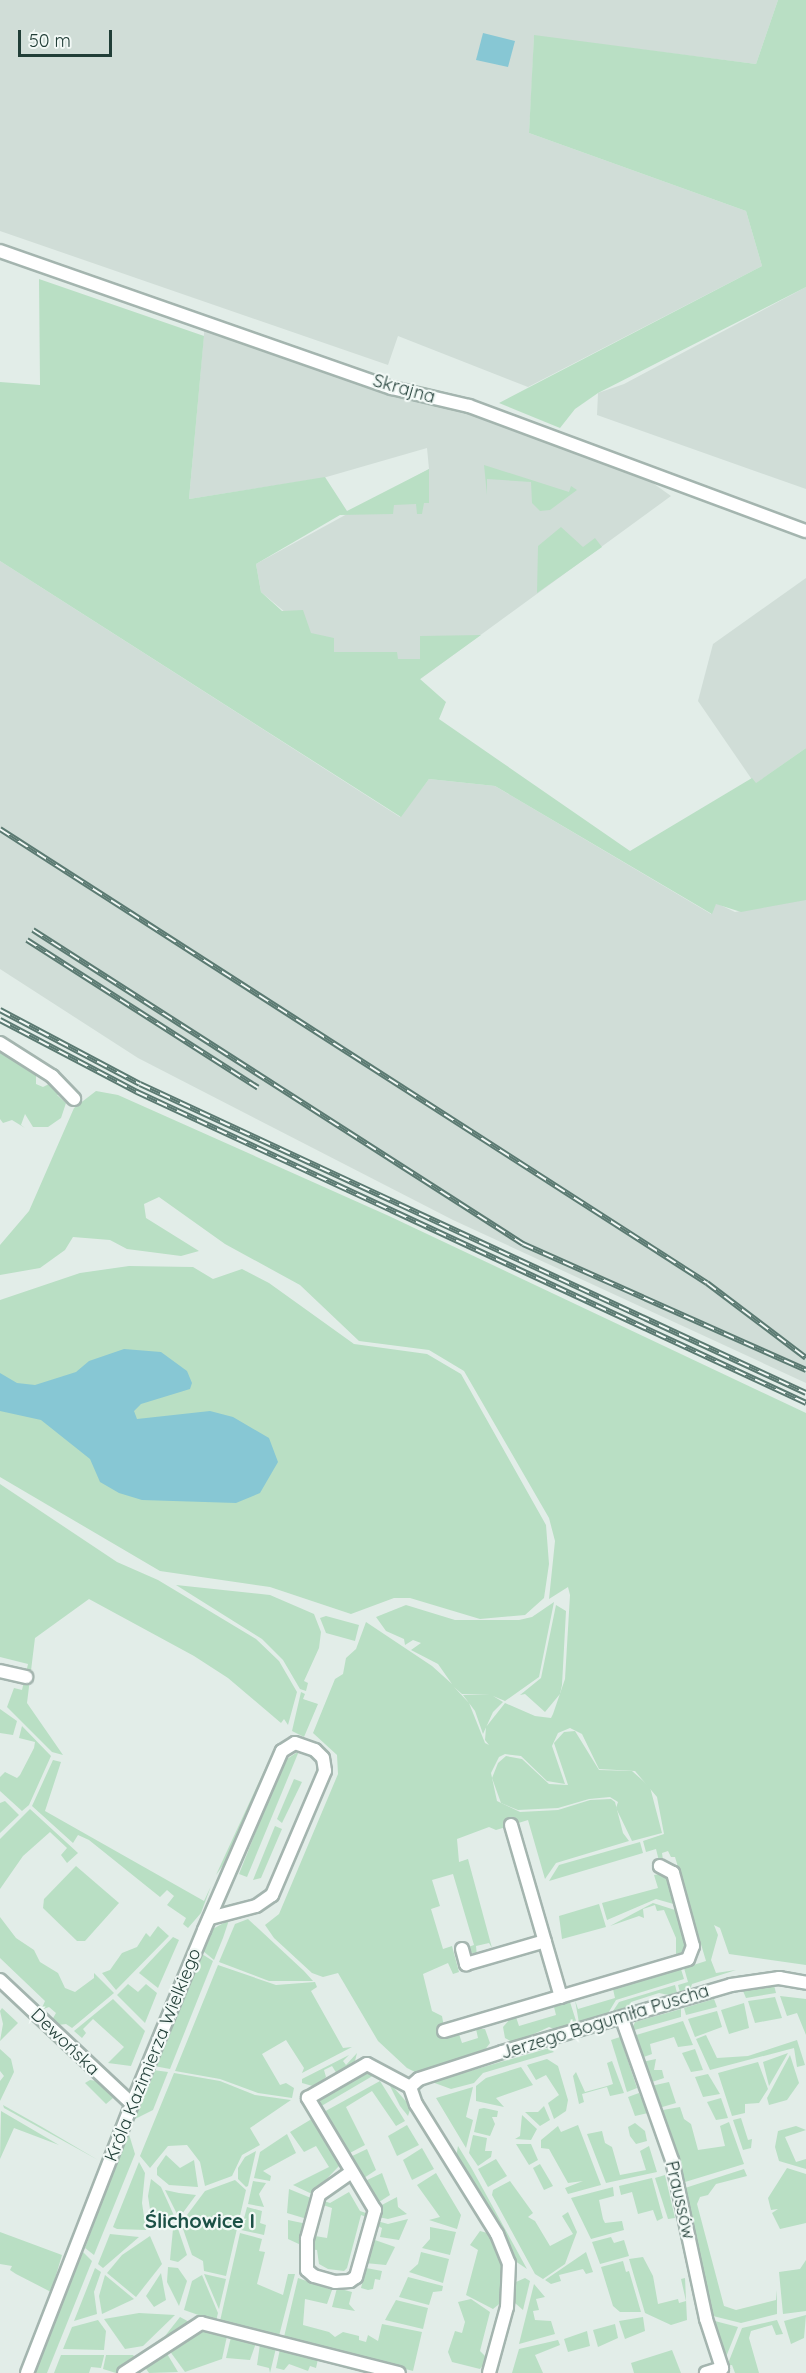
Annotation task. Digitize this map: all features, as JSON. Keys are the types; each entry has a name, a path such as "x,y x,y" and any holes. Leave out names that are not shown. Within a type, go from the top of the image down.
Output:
{"street":[{"name":"Skrajna","path":"0,251 392,388 469,406 806,531"},
{"path":"0,1043 52,1076 74,1099"},
{"path":"0,1671 26,1677"},
{"name":"Króla Kazimierza Wielkiego","path":"27,2373 132,2104 210,1918 282,1751 290,1744 315,1750 323,1758 325,1771 272,1895 256,1906 210,1918"},
{"path":"511,1825 561,1997"},
{"path":"444,2031 684,1962 692,1956 692,1941 673,1874 660,1866"},
{"path":"462,1949 466,1964 545,1941"},
{"name":"Jerzego Bogumiła Puscha","path":"410,2086 419,2079 450,2069 747,1982 780,1978 806,1983"},
{"name":"Dewońska","path":"0,1980 132,2104"},
{"name":"Praussów","path":"622,2019 665,2137 706,2319 722,2368 706,2373"},
{"path":"350,2173 319,2195 307,2240 307,2270 314,2276 335,2282 350,2281 356,2277 375,2211 350,2173 308,2098 367,2064 410,2086 416,2104 507,2256 509,2299 489,2373"},
{"path":"124,2373 198,2324 217,2326 399,2373"}],"shaded area":[{"path":"0,0 778,0 756,64 534,36 529,133 746,211 762,266 528,387 398,336 388,365 0,231"},
{"path":"806,287 806,489 597,415 598,393 624,384"},
{"path":"205,323 598,458 650,481 671,496 419,680 346,663 261,592 256,564 429,469 427,448 323,478 189,499"},
{"path":"0,561 400,817 429,779 495,786 711,914 716,903 735,912 806,899 806,1383 453,1220 138,1058 0,969"},
{"path":"806,578 806,748 755,784 698,701 713,644"}],"green space":[{"path":"778,0 806,0 806,287 598,393 575,409 560,428 499,403 762,266 746,211 529,133 534,35 756,64"},
{"path":"39,279 204,336 189,499 325,477 347,511 429,469 429,503 424,503 422,514 417,514 416,504 394,505 393,514 340,515 256,564 261,592 282,611 303,610 311,633 334,638 334,652 397,652 398,659 420,659 420,636 481,635 420,679 446,702 439,719 630,851 752,778 756,783 806,748 806,900 741,912 716,904 712,914 495,786 429,779 401,817 0,561 0,382 40,385"},
{"path":"484,465 569,492 571,486 577,490 550,510 540,511 532,503 531,482 487,479 487,495"},
{"path":"561,527 583,547 595,538 602,547 537,593 538,546"},
{"path":"0,1051 36,1072 36,1084 43,1087 51,1083 62,1094 57,1095 66,1103 61,1118 48,1127 33,1127 25,1114 21,1125 25,1128 12,1120 3,1123 0,1119"},
{"path":"96,1091 118,1095 389,1216 806,1413 806,1965 729,1954 720,1928 714,1925 718,1935 711,1960 716,1973 736,1970 692,1984 689,1993 681,1996 678,1985 688,1982 684,1968 706,1961 675,1857 671,1857 668,1851 662,1853 663,1860 659,1861 656,1849 646,1852 643,1841 664,1834 657,1797 635,1771 599,1769 582,1734 570,1728 558,1733 552,1746 565,1784 547,1781 521,1756 505,1754 499,1757 491,1773 497,1801 520,1812 558,1810 590,1800 611,1799 615,1802 623,1833 629,1841 556,1863 545,1879 528,1820 496,1830 489,1827 457,1839 459,1862 468,1859 492,1948 489,1943 476,1946 477,1956 465,1948 474,1945 453,1874 432,1880 440,1906 431,1909 443,1949 452,1946 459,1972 453,1974 448,1963 423,1974 432,2011 442,2016 446,2038 459,2034 462,2043 478,2038 476,2029 485,2029 490,2043 484,2051 415,2072 407,2068 378,2041 338,1973 323,1977 312,1973 274,1938 265,1925 279,1914 338,1774 337,1755 313,1733 335,1679 343,1674 346,1658 356,1649 366,1622 432,1666 452,1684 438,1664 411,1650 421,1643 413,1640 405,1645 404,1639 386,1631 376,1617 406,1605 455,1620 519,1620 532,1617 554,1602 539,1677 505,1701 493,1696 503,1702 493,1712 486,1726 505,1703 535,1716 551,1718 565,1679 570,1595 568,1587 549,1599 555,1541 549,1518 464,1371 429,1350 359,1341 300,1285 225,1244 159,1197 144,1204 146,1218 199,1251 181,1256 127,1249 110,1240 73,1237 65,1250 40,1268 0,1275 0,1245 29,1211 74,1108","holes":["454,1687 462,1694 490,1695 463,1695 469,1703","469,1703 475,1711 483,1734 486,1727 485,1740 489,1745 485,1743"]},
{"path":"129,1266 193,1267 213,1279 242,1269 269,1283 354,1344 427,1354 461,1374 546,1525 549,1564 544,1598 525,1615 480,1619 410,1598 394,1598 351,1614 270,1587 160,1571 0,1477 0,1300 80,1273"},
{"path":"0,1484 117,1562 158,1580 256,1639 279,1661 297,1692 288,1725 284,1719 281,1723 228,1678 194,1656 89,1599 35,1638 27,1703 63,1755 52,1752 7,1707 14,1688 22,1690 28,1664 0,1657"},
{"path":"176,1585 270,1595 314,1614 321,1632 319,1648 304,1681 308,1683 306,1691 300,1689 283,1660 262,1639"},
{"path":"556,1605 566,1611 562,1685 560,1694 545,1712 525,1694 520,1695 541,1678"},
{"path":"326,1616 359,1625 355,1641 326,1633 320,1618"},
{"path":"301,1692 305,1694 303,1699 318,1704 304,1737 292,1731"},
{"path":"0,1709 17,1721 13,1735 0,1733"},
{"path":"22,1726 51,1756 29,1805 22,1811 0,1791 0,1777 5,1772 17,1778 34,1748 35,1742 19,1738"},
{"path":"575,1731 599,1770 632,1771 650,1787 662,1833 632,1841 616,1808 618,1802 610,1797 589,1799 558,1808 518,1810 501,1803 492,1778 498,1763 506,1756 522,1759 549,1784 568,1785 554,1743 564,1732"},
{"path":"299,1751 247,1877 239,1874 284,1761"},
{"path":"270,1758 226,1861 216,1875 233,1838"},
{"path":"53,1760 61,1762 45,1811 204,1901 211,1886 201,1913 188,1928 183,1924 186,1918 167,1905 174,1896 167,1890 160,1897 89,1840 78,1835 73,1843 32,1806"},
{"path":"294,1779 302,1782 282,1823 277,1819"},
{"path":"5,1801 19,1815 0,1833 0,1803"},
{"path":"30,1809 78,1853 67,1863 61,1855 67,1848 50,1832 23,1856 0,1889 0,1839"},
{"path":"275,1826 282,1829 261,1878 253,1880"},
{"path":"640,1842 643,1853 549,1881 559,1865"},
{"path":"76,1866 119,1903 85,1941 77,1941 43,1908 44,1899"},
{"path":"660,1874 669,1880 677,1905 656,1899 607,1920 602,1903 658,1888 654,1875"},
{"path":"653,1903 675,1910 685,1946 681,1953 676,1954 676,1938 664,1910 657,1911 655,1905 643,1909 644,1918 639,1916 610,1926"},
{"path":"599,1904 606,1927 562,1939 559,1916"},
{"path":"0,1917 16,1938 34,1950 40,1962 58,1973 65,1988 75,1992 94,1978 94,1973 114,1993 72,2028 66,2024 58,2025 52,2020 56,2013 49,2007 41,2010 45,2001 0,1958"},
{"path":"248,1919 313,1981 269,1981 219,1962 235,1924"},
{"path":"229,1920 214,1960 203,1951 211,1930"},
{"path":"158,1926 169,1936 116,1990 102,1973 110,1970 122,1953 137,1947 146,1933 150,1937"},
{"path":"173,1937 179,1940 158,1988 139,1973"},
{"path":"202,1954 213,1961 170,2069 154,2066"},
{"path":"218,1965 276,1985 315,1982 317,1987 311,1991 343,2048 352,2047 302,2073 304,2068 286,2040 262,2054 280,2085 286,2083 294,2088 292,2098 258,2093 220,2079 175,2071"},
{"path":"681,1969 684,1979 616,2000 607,2015 579,2023 575,2000 578,2009 615,1998 613,1989"},
{"path":"128,1984 138,1992 146,1984 157,1993 145,2023 117,1995"},
{"path":"675,1985 678,1997 659,1993 631,2002 630,2010 609,2017 619,2002"},
{"path":"774,1985 776,1993 746,1998 743,1991"},
{"path":"780,1996 806,1999 806,2035 797,2013 787,2016"},
{"path":"775,1997 782,2018 755,2023 748,2001"},
{"path":"113,1999 145,2031 131,2066 108,2063 124,2047 93,2019 83,2029 86,2033 82,2038 74,2031"},
{"path":"714,1999 717,2007 686,2015 684,2008"},
{"path":"570,2002 577,2024 557,2030 549,2027 514,2043 505,2038 503,2027 510,2019 516,2017 519,2026 556,2015 554,2007"},
{"path":"744,2003 749,2028 729,2034 721,2010"},
{"path":"2,2008 18,2023 0,2041 3,2024 0,2011"},
{"path":"681,2009 681,2017 631,2031 635,2022"},
{"path":"717,2011 722,2027 695,2037 688,2019"},
{"path":"683,2021 693,2045 678,2047 674,2037 650,2044 652,2054 641,2058 633,2036"},
{"path":"706,2035 717,2058 748,2056 797,2040 805,2065 797,2067 794,2048 710,2070 696,2039"},
{"path":"620,2037 637,2088 627,2092 611,2040"},
{"path":"549,2048 554,2052 483,2073 474,2083 451,2089 432,2082"},
{"path":"0,2049 11,2059 14,2072 0,2101 0,2081 4,2076 0,2071"},
{"path":"695,2049 703,2070 691,2072 682,2053"},
{"path":"357,2053 354,2065 337,2074 332,2066 324,2070 326,2077 316,2087 302,2083 302,2079 349,2055 343,2061 346,2065"},
{"path":"788,2053 769,2086 763,2062"},
{"path":"790,2055 799,2083 787,2100 769,2105 767,2098"},
{"path":"547,2059 558,2066 568,2100 566,2111 554,2119 548,2103 559,2095 546,2075 536,2080 527,2065"},
{"path":"656,2059 654,2070 662,2070 664,2078 649,2083 642,2062"},
{"path":"612,2061 624,2093 610,2096 607,2087 582,2094 584,2102 579,2104 573,2076 576,2072 585,2092 607,2086 613,2084 607,2063"},
{"path":"758,2062 768,2089 759,2103 745,2104 745,2113 732,2116 718,2073"},
{"path":"521,2067 533,2085 496,2098 504,2107 476,2101 476,2086 486,2078"},
{"path":"153,2070 168,2072 153,2110 131,2121"},
{"path":"174,2073 220,2081 255,2095 291,2100 250,2128 260,2145 242,2155 232,2176 205,2186 200,2162 187,2145 168,2146 150,2168 140,2156"},
{"path":"376,2074 318,2108 322,2096 359,2075"},
{"path":"708,2074 720,2094 703,2097 695,2077"},
{"path":"90,2080 97,2081 113,2098 106,2104 85,2083"},
{"path":"387,2080 411,2107 408,2116 400,2106"},
{"path":"380,2081 405,2121 396,2126 372,2091 346,2107 365,2145 346,2155 322,2113"},
{"path":"669,2082 676,2103 659,2108 651,2086"},
{"path":"473,2087 466,2117 473,2120 466,2148 436,2098"},
{"path":"639,2093 648,2113 635,2116 628,2097"},
{"path":"721,2098 728,2118 716,2120 707,2102"},
{"path":"3,2105 42,2127 98,2160 4,2108"},
{"path":"544,2106 550,2120 540,2126 525,2112 538,2112"},
{"path":"680,2107 684,2119 691,2124 698,2150 725,2146 720,2126 729,2122 744,2164 685,2182 663,2110"},
{"path":"479,2109 498,2111 497,2117 492,2117 495,2124 490,2136 474,2132"},
{"path":"1,2111 59,2145 14,2128 0,2159"},
{"path":"522,2115 537,2129 531,2140 515,2139 520,2136"},
{"path":"315,2117 340,2165 312,2194 293,2185 329,2167 316,2146 304,2152 290,2132"},
{"path":"741,2118 748,2140 752,2139 751,2148 743,2150 733,2120"},
{"path":"635,2123 645,2131 647,2141 636,2144 630,2136 628,2127"},
{"path":"407,2125 419,2145 397,2156 388,2136"},
{"path":"578,2125 601,2185 568,2194 565,2188 583,2181 568,2183 549,2149 541,2148 541,2140 558,2126 561,2132"},
{"path":"796,2126 806,2130 785,2137 796,2162 806,2159 806,2169 779,2161 775,2147 778,2131"},
{"path":"128,2131 135,2154 94,2255 85,2248"},
{"path":"602,2131 605,2143 612,2147 620,2175 646,2170 640,2151 649,2146 657,2172 606,2183 587,2134"},
{"path":"287,2134 296,2153 263,2171 271,2176 270,2181 254,2178 260,2152"},
{"path":"473,2135 487,2138 485,2151 492,2151 491,2157 478,2166 469,2153"},
{"path":"516,2144 531,2144 538,2160 529,2165"},
{"path":"458,2146 527,2269 515,2261 507,2240 456,2157"},
{"path":"422,2148 434,2169 412,2180 403,2160"},
{"path":"367,2149 376,2170 361,2180 348,2158"},
{"path":"256,2151 246,2187 238,2179 238,2168 245,2157"},
{"path":"166,2155 180,2168 194,2160 198,2187 169,2185 157,2175 157,2168"},
{"path":"496,2159 507,2176 488,2187 478,2169"},
{"path":"139,2162 145,2173 142,2203 146,2230 117,2229 113,2227"},
{"path":"540,2164 553,2186 544,2190 533,2168"},
{"path":"787,2168 806,2174 806,2223 780,2229 772,2213 778,2209 771,2210 768,2198"},
{"path":"744,2169 747,2176 716,2184 708,2195 700,2197 697,2204 724,2306 736,2310 776,2300 777,2290 777,2314 741,2323 709,2315 683,2207 688,2199 685,2188"},
{"path":"382,2173 390,2195 376,2204 363,2182"},
{"path":"436,2173 461,2215 457,2229 429,2220 440,2217 417,2185"},
{"path":"665,2175 675,2218 668,2219 655,2178"},
{"path":"652,2178 663,2218 657,2221 653,2210 638,2214 632,2192 621,2195 619,2186"},
{"path":"151,2179 161,2187 176,2220 153,2229 148,2196"},
{"path":"235,2180 246,2190 226,2276 204,2271 203,2261 192,2255 181,2223 205,2191"},
{"path":"253,2181 266,2183 259,2194 264,2207 248,2204"},
{"path":"510,2181 533,2213 528,2217 535,2221 550,2246 573,2234 562,2216 568,2212 577,2232 565,2264 543,2279 535,2274 492,2195 493,2190"},
{"path":"613,2187 614,2196 599,2200 603,2219 605,2223 622,2221 624,2230 591,2239 571,2198"},
{"path":"289,2189 311,2198 307,2219 287,2213"},
{"path":"165,2190 179,2193 196,2195 179,2218"},
{"path":"349,2192 360,2211 369,2214 369,2218 361,2215 347,2268 344,2271 328,2269 319,2264 317,2250 310,2249 315,2236 327,2238 332,2208 323,2205 324,2201 330,2203"},
{"path":"397,2197 398,2207 407,2214 388,2219 378,2217 378,2207"},
{"path":"247,2207 262,2211 260,2223 266,2225 264,2235 241,2230"},
{"path":"408,2219 399,2240 380,2237 382,2228 376,2225 377,2221 388,2224"},
{"path":"288,2220 307,2224 301,2245 288,2239"},
{"path":"177,2226 187,2255 178,2262 170,2260 173,2229"},
{"path":"430,2227 456,2232 450,2255 422,2248 430,2239"},
{"path":"480,2231 491,2234 501,2256 503,2301 493,2309 466,2295 478,2250 470,2245"},
{"path":"0,2232 62,2255 51,2292 10,2270 12,2266 0,2264"},
{"path":"240,2233 262,2239 259,2251 265,2252 257,2284 283,2295 288,2274 295,2274 279,2336 220,2321"},
{"path":"110,2234 139,2237 103,2268 98,2264"},
{"path":"150,2236 162,2264 136,2297 107,2273 122,2255"},
{"path":"611,2237 614,2243 624,2240 629,2256 600,2264 592,2242"},
{"path":"372,2239 395,2247 386,2265 365,2263"},
{"path":"83,2252 92,2261 47,2373 34,2373"},
{"path":"421,2252 449,2259 443,2283 409,2272 418,2264"},
{"path":"586,2252 593,2272 586,2274 583,2269 559,2275 561,2281 551,2284 545,2280"},
{"path":"643,2257 653,2276 658,2304 678,2299 679,2303 686,2301 681,2279 685,2278 687,2320 671,2325 645,2313 629,2259"},
{"path":"806,2260 806,2311 783,2314 779,2272 800,2269"},
{"path":"623,2261 626,2272 629,2271 641,2312 620,2312 613,2306 601,2267"},
{"path":"168,2267 178,2268 187,2281 179,2306 167,2282"},
{"path":"95,2268 101,2272 94,2292 97,2314 74,2321"},
{"path":"366,2268 382,2271 380,2280 375,2279 373,2289 361,2288"},
{"path":"161,2273 166,2300 154,2307 146,2296"},
{"path":"204,2274 226,2279 219,2309 218,2307"},
{"path":"105,2275 134,2299 102,2314 99,2296"},
{"path":"202,2275 218,2313 216,2321 184,2310 192,2281"},
{"path":"408,2277 443,2286 442,2291 433,2292 429,2305 399,2297"},
{"path":"298,2278 332,2290 327,2304 305,2299 303,2325 329,2332 335,2337 343,2332 359,2336 359,2340 366,2342 368,2335 378,2341 382,2324 422,2332 413,2371 284,2337"},
{"path":"525,2278 530,2281 523,2310 515,2303 516,2282"},
{"path":"534,2284 545,2297 536,2299 539,2310 533,2311 535,2320 551,2321 555,2334 519,2344"},
{"path":"337,2288 352,2292 349,2304 355,2311 332,2307"},
{"path":"471,2299 490,2312 480,2351 488,2359 480,2369 452,2362 448,2352 455,2331 462,2333 465,2322 458,2302"},
{"path":"396,2300 428,2308 423,2329 385,2320"},
{"path":"139,2313 175,2315 143,2346 125,2349 104,2319"},
{"path":"806,2315 804,2338 791,2344 784,2321"},
{"path":"180,2317 193,2324 141,2357 139,2354 165,2336"},
{"path":"643,2317 645,2331 625,2339 619,2321"},
{"path":"98,2320 106,2331 104,2350 63,2349 72,2327"},
{"path":"711,2320 738,2327 724,2362"},
{"path":"777,2320 783,2334 776,2335 772,2325 751,2331 749,2338 759,2373 735,2373 732,2365 727,2366 742,2328"},
{"path":"615,2324 618,2338 598,2347 593,2330"},
{"path":"201,2331 227,2336 222,2359 185,2372 169,2350"},
{"path":"587,2331 590,2346 568,2352 564,2339"},
{"path":"231,2337 256,2343 250,2360 226,2358"},
{"path":"558,2340 560,2345 535,2355 543,2373 512,2373 519,2349"},
{"path":"260,2344 276,2348 270,2373 269,2368 257,2365"},
{"path":"280,2349 318,2359 316,2368 310,2366 308,2371 289,2364 284,2370 276,2368"},
{"path":"672,2350 681,2373 634,2373 631,2363"},
{"path":"166,2352 178,2372 149,2373 144,2366"},
{"path":"61,2355 104,2356 101,2368 91,2367 89,2373 54,2373"},
{"path":"106,2355 133,2355 137,2360 116,2373 103,2369"}],"water":[{"path":"483,33 515,41 508,67 476,60"},
{"path":"124,1349 161,1352 187,1371 192,1383 190,1389 141,1404 134,1411 137,1419 210,1411 233,1417 269,1438 278,1462 260,1493 236,1503 142,1500 119,1493 100,1482 90,1459 41,1420 0,1411 0,1373 17,1383 35,1385 76,1372 89,1361"}],"railway":[{"path":"0,829 707,1283 806,1358"},
{"path":"33,930 523,1244 806,1370"},
{"path":"27,940 258,1088"},
{"path":"0,1010 140,1084 806,1393"},
{"path":"0,1020 137,1092 806,1403"}],"district":[{"name":"Ślichowice I","path":"200,2220"}]}
